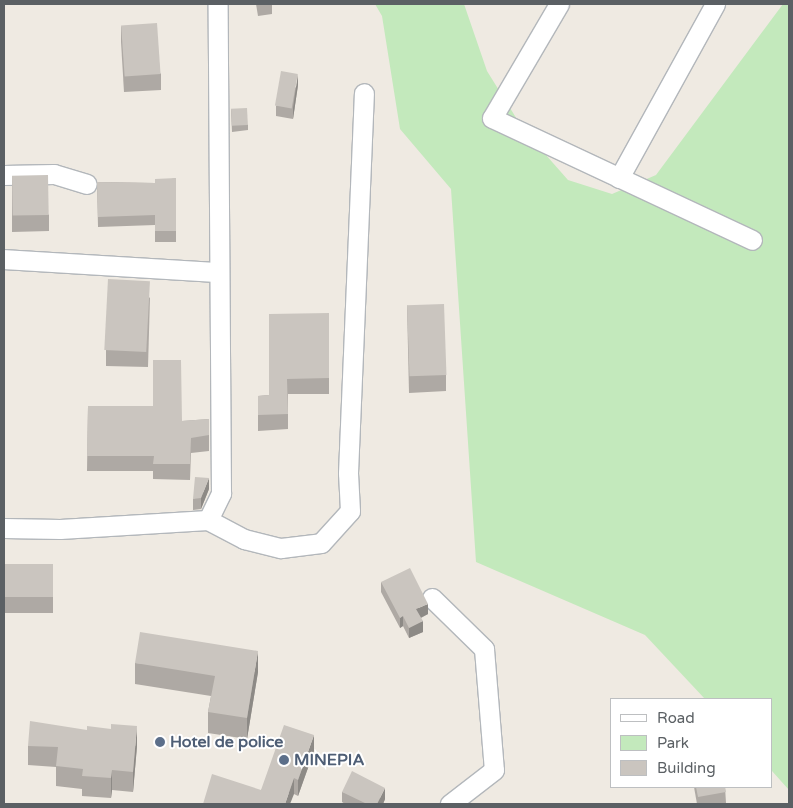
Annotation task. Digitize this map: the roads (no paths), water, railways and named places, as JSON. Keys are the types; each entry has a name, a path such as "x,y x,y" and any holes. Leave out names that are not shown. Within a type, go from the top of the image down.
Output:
{"street":[{"path":"208,520 221,493 218,4"},
{"path":"559,4 492,118 752,240"},
{"path":"619,178 714,4"},
{"path":"4,528 60,529 208,520 244,539 281,548 321,544 350,511 348,473 364,93"},
{"path":"4,175 54,174 86,184"},
{"path":"4,259 219,272"},
{"path":"432,598 484,649 494,770 450,804"}],"place":[{"name":"Hotel de police","path":"160,742"},
{"name":"MINEPIA","path":"284,760"}]}
